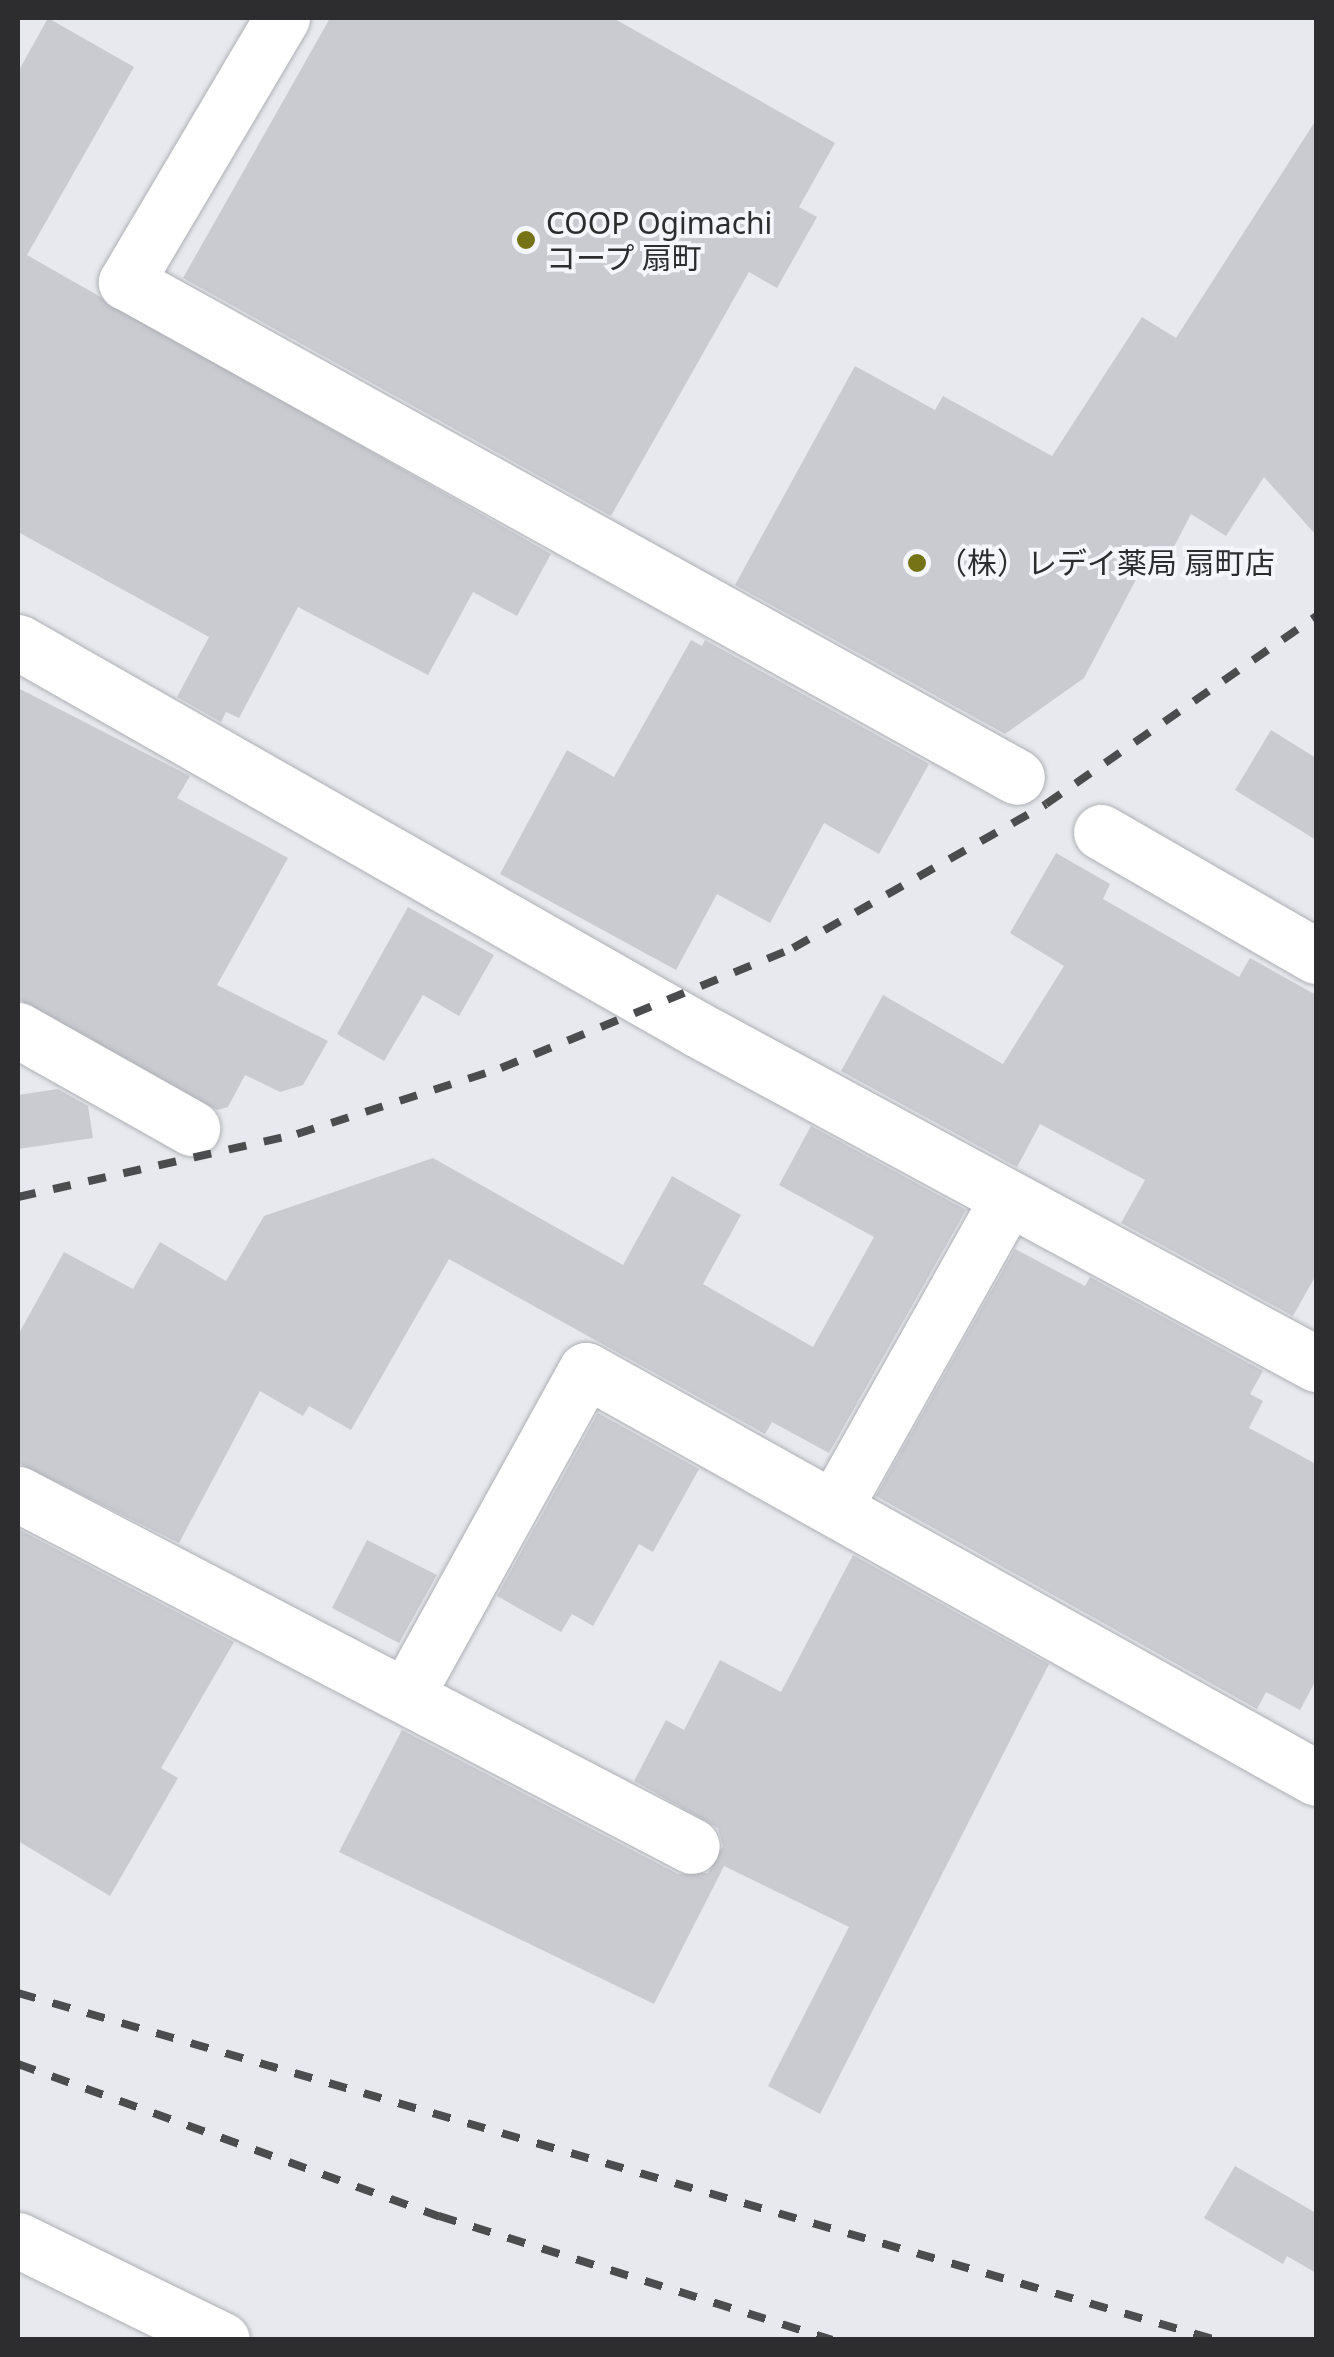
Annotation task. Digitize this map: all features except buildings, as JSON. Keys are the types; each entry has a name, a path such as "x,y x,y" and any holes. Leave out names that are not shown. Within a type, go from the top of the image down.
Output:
{"street":[{"path":"282,18 126,282 1017,777"},
{"path":"18,642 1007,1200 1316,1364"},
{"path":"1101,832 1316,956"},
{"path":"18,1030 192,1128"},
{"path":"834,1508 1007,1200"},
{"path":"407,1694 586,1370 1316,1778"},
{"path":"18,1494 692,1846"},
{"path":"18,2240 222,2340"}],"railway":[{"path":"18,1197 297,1134 501,1068 793,948 1046,804 1316,616"},
{"path":"18,1993 1216,2340"},
{"path":"18,2064 439,2216 832,2340"}],"place":[{"name":"COOP Ogimachi コープ 扇町","path":"526,240"},
{"name":"（株）レデイ薬局 扇町店","path":"917,563"}]}
